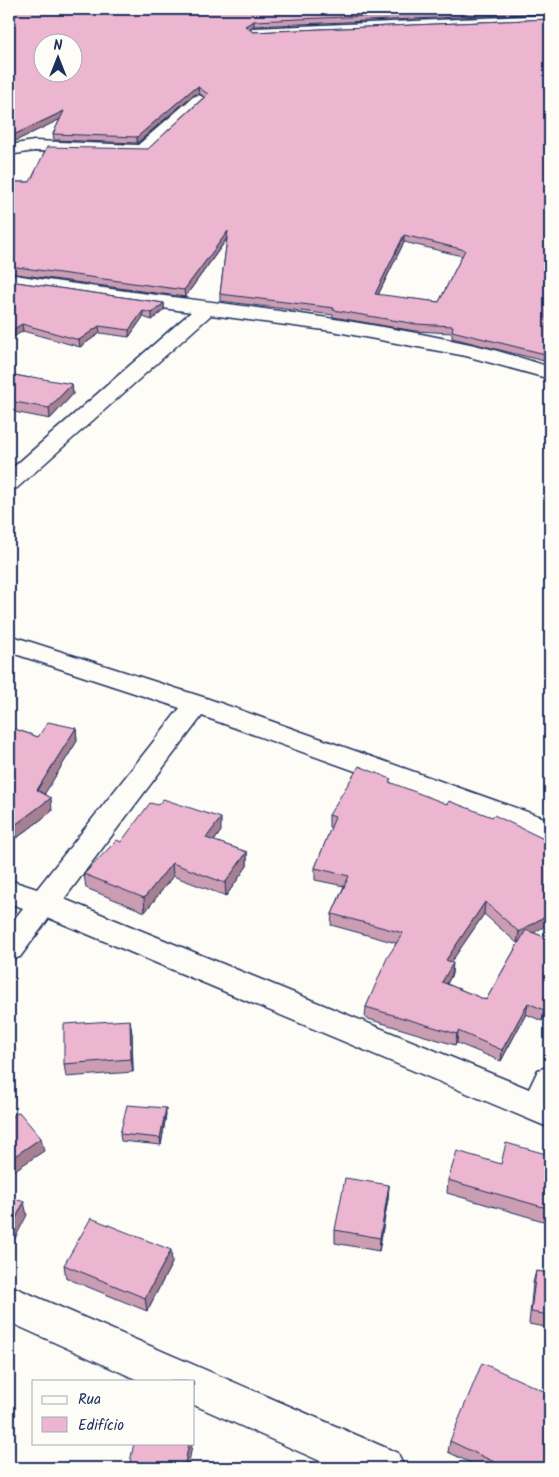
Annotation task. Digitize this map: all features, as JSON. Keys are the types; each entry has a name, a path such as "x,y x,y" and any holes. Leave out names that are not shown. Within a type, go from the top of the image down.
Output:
{"street":[{"path":"254,32 550,18"},
{"path":"9,150 34,146 142,150 198,100"},
{"path":"9,280 206,309 332,325 459,348 550,373"},
{"path":"9,483 206,309"},
{"path":"9,644 197,704 550,831"},
{"path":"9,948 197,704"},
{"path":"9,891 44,903 546,1100"},
{"path":"9,1303 183,1380"},
{"path":"195,1385 382,1468"}],"building":[{"path":"9,9 528,9 254,21 245,26 253,32 550,19 550,352 545,354 452,331 453,326 416,324 333,310 334,308 220,294 228,231 184,290 9,266 9,182 30,182 47,147 148,149 208,94 198,87 192,90 137,137 53,134 64,111 9,137","holes":["404,235 465,250 439,302 375,294"]},
{"path":"9,281 164,303 152,313 143,311 129,330 99,326 79,340 22,324 9,332"},
{"path":"9,374 72,384 49,408 9,401"},
{"path":"48,722 76,728 37,790 51,798 15,825 9,821 9,727 38,737"},
{"path":"359,766 391,779 389,782 447,804 449,801 492,817 494,815 550,842 550,913 519,932 485,902 446,960 453,963 442,982 486,1000 526,930 550,939 550,998 544,1010 528,1003 502,1050 458,1031 457,1034 366,1007 387,958 403,933 332,914 349,876 315,868 335,817 329,815"},
{"path":"163,799 221,818 206,838 247,852 225,883 172,863 144,898 84,874 117,840 121,842 150,803 158,805"},
{"path":"130,1020 131,1059 64,1064 64,1024"},
{"path":"127,1105 166,1108 160,1138 120,1134"},
{"path":"19,1112 41,1138 9,1160 9,1118"},
{"path":"506,1143 546,1154 544,1160 550,1162 550,1209 448,1180 457,1151 501,1164"},
{"path":"345,1178 389,1185 380,1238 335,1230"},
{"path":"9,1197 24,1202 9,1232"},
{"path":"91,1218 171,1250 145,1298 64,1265"},
{"path":"536,1271 550,1273 550,1315 531,1312"},
{"path":"482,1363 550,1394 550,1468 507,1468 450,1441"},
{"path":"134,1444 189,1444 184,1468 129,1467"}]}
